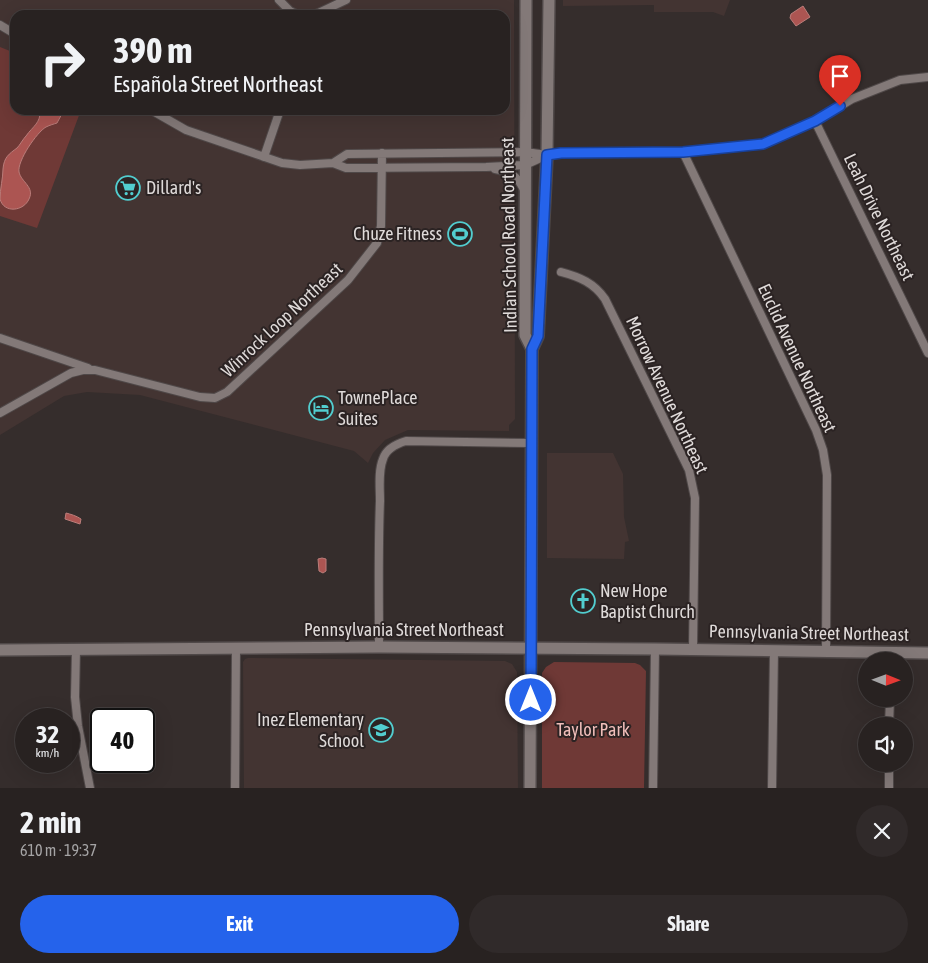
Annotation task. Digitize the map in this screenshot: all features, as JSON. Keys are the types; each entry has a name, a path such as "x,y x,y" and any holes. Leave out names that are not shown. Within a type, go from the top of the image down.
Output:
{"street":[{"path":"279,0 288,10"},
{"path":"325,10 346,0"},
{"name":"Indian School Road Northeast","path":"526,0 525,335 532,349"},
{"name":"Indian School Road Northeast","path":"530,788 530,443 532,349 538,336 547,155 549,0"},
{"path":"333,163 347,154 525,152 547,155 561,153 683,152 763,144 815,121 852,98 900,80 928,77"},
{"path":"160,115 186,130 264,157 291,164 333,163 346,168 486,167 525,165 547,155"},
{"path":"264,157 278,115"},
{"name":"Leah Drive Northeast","path":"815,121 928,353"},
{"name":"Euclid Avenue Northeast","path":"683,152 816,430 822,450 827,475 826,651"},
{"name":"Winrock Loop Northeast","path":"0,413 71,373 83,370 94,370 200,397 215,398 227,392 348,280 374,248 381,226 382,153"},
{"path":"486,167 505,170 514,174 522,184 525,192"},
{"name":"Morrow Avenue Northeast","path":"561,272 579,277 591,283 605,299 689,470 695,498 693,649"},
{"path":"0,338 94,370"},
{"path":"379,647 380,483 382,459 387,452 394,445 406,441 530,443"},
{"name":"Pennsylvania Street Northeast","path":"0,650 379,647 655,648 826,651 858,654"},
{"path":"235,788 236,648"},
{"path":"653,788 655,648"},
{"path":"76,649 77,716 90,788"},
{"path":"772,788 774,650"},
{"name":"Pennsylvania Street Northeast","path":"913,655 928,653"},
{"path":"889,772 889,788"}],"shaded area":[{"path":"0,0 514,0 515,419 509,425 509,431 408,430 385,440 373,453 368,463 354,451 140,395 87,392 64,396 0,435"},
{"path":"563,0 730,0 724,16 713,12 654,12 654,5 563,6"},
{"path":"803,6 810,17 796,26 790,18 791,14"},
{"path":"40,115 61,115 57,123 47,126 42,130 24,154 19,172 29,188 29,199 23,206 10,209 2,204 0,199 4,162 7,156 18,147"},
{"path":"547,453 613,453 623,474 624,517 629,541 625,542 624,559 547,558"},
{"path":"66,513 81,519 80,524 65,519"},
{"path":"318,559 326,559 326,571 323,573 319,571"},
{"name":"Inez Elementary School","path":"248,658 505,661 512,664 517,672 518,788 244,788 243,662"}],"green space":[{"path":"0,47 10,51 10,115 79,115 37,228 0,216"},
{"name":"Taylor Park","path":"554,662 635,663 646,671 644,788 542,788 542,673 546,667"}],"place":[{"name":"Dillard's","path":"128,188"},
{"name":"Chuze Fitness","path":"460,234"},
{"name":"TownePlace Suites","path":"321,408"},
{"name":"New Hope Baptist Church","path":"583,601"},
{"name":"Inez Elementary School","path":"381,730"}],"route":[{"path":"531,700 530,443 532,349 538,336 547,155 561,153 683,152 763,144 815,121 840,106"}]}
